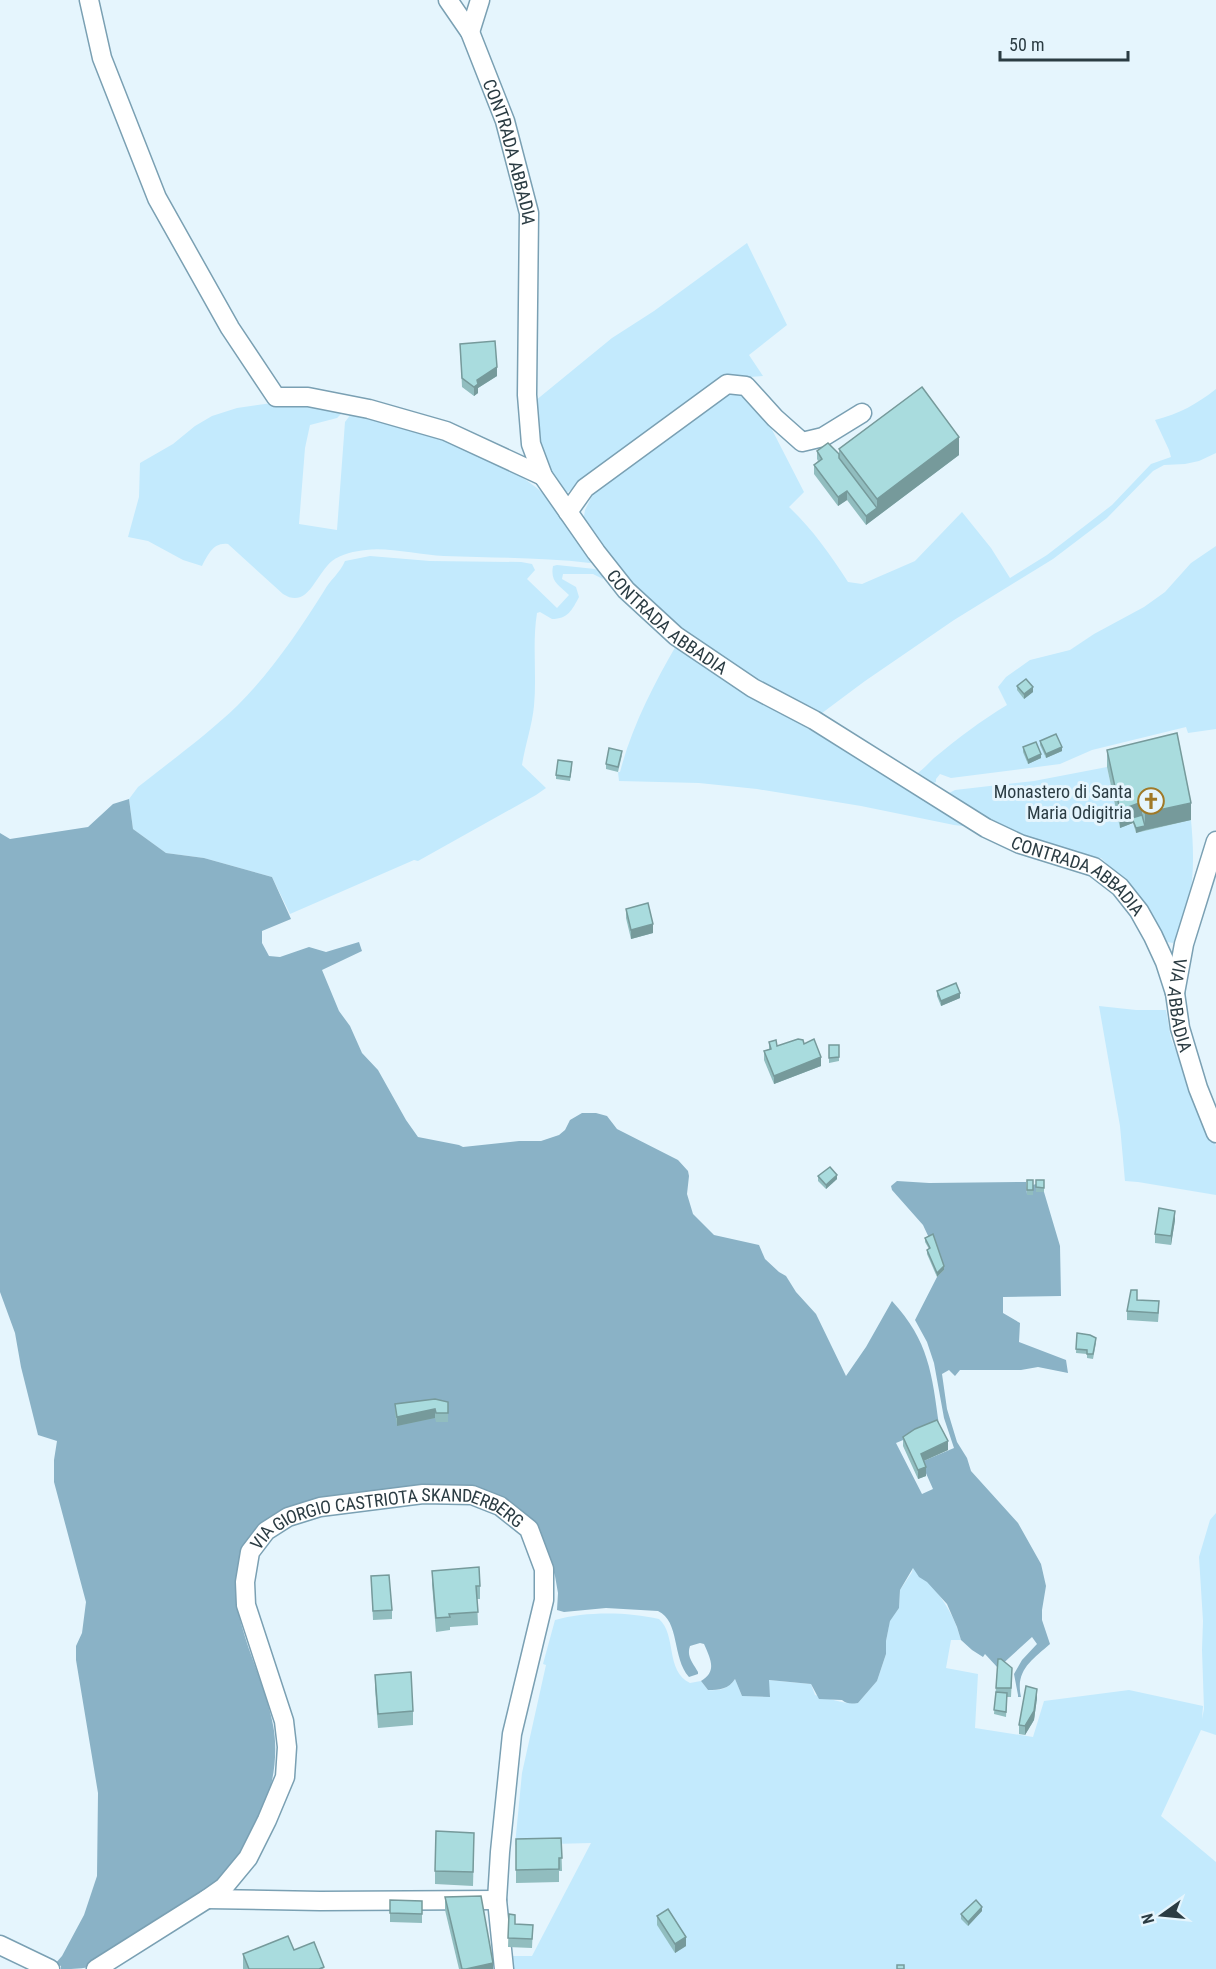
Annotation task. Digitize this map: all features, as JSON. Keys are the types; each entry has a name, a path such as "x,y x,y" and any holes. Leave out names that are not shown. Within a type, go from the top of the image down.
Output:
{"street":[{"path":"89,0 102,58 157,198 230,328 276,398 308,397 358,407 446,431 543,476"},
{"name":"CONTRADA ABBADIA","path":"448,0 470,32 505,122 529,213 527,395 531,444 543,476 596,552 626,590 676,636 753,688 814,720 986,828 1020,844 1094,867 1120,887 1139,911 1165,962 1175,993"},
{"path":"470,32 480,0"},
{"path":"568,512 585,488 727,384 746,386 775,418 802,442 823,437 862,413"},
{"name":"VIA ABBADIA","path":"1216,841 1184,944 1175,993 1180,1028 1198,1088 1216,1132"},
{"name":"VIA GIORGIO CASTRIOTA SKANDERBERG","path":"96,1969 224,1887 248,1858 285,1777 287,1748 284,1721 246,1605 245,1582 250,1552 266,1532 288,1517 320,1507 423,1494 472,1495 500,1506 529,1529 544,1569 544,1600 512,1734 500,1852 497,1900 504,1969"},
{"path":"207,1899 497,1900"},
{"path":"0,1945 50,1969"}],"shaded area":[{"path":"747,243 787,325 749,355 763,376 736,378 562,494 545,461 537,438 535,401 612,338 654,311"},
{"path":"1216,389 1216,453 1199,461 1164,465 1153,471 1107,518 1053,559 954,620 814,719 762,690 647,603 583,522 585,510 596,488 720,394 737,391 765,416 804,492 789,507 821,543 848,582 862,584 915,561 962,512 991,548 1010,578 1047,555 1112,505 1151,464 1171,457 1155,420 1187,408"},
{"path":"279,402 343,412 337,418 310,425 305,448 299,524 337,530 345,422 351,414 453,444 479,454 525,479 559,510 594,561 590,563 362,550 348,553 332,561 311,589 299,598 292,598 283,594 228,544 215,547 202,566 183,560 148,541 128,537 139,497 140,463 173,444 212,416 237,408"},
{"path":"1216,546 1216,729 1188,733 1186,727 1092,750 1060,764 951,778 940,774 936,782 929,785 913,777 961,737 1007,705 998,687 1006,677 1030,660 1070,650 1144,607 1165,592 1191,563"},
{"path":"370,556 430,561 532,564 535,570 527,579 557,608 569,595 554,580 553,566 595,569 601,572 603,579 593,574 563,574 562,579 576,587 579,597 572,610 557,619 552,619 540,612 537,613 534,706 522,765 546,788 418,861 414,860 290,914 272,877 204,858 166,853 133,829 129,799 138,787 214,727 262,679 284,651 345,561"},
{"path":"677,644 762,702 971,827 757,789 699,783 619,781 618,772 620,772 637,722"},
{"path":"1107,767 1120,827 1133,824 1136,833 1191,820 1192,883 1186,914 1173,943 1167,942 1138,895 1101,858 1093,860 999,826 950,797 949,793 955,790 1034,781"},
{"path":"129,799 133,829 166,853 204,858 272,877 291,919 262,931 262,943 269,956 280,957 309,947 326,952 359,942 362,951 322,970 339,1011 350,1026 362,1053 378,1070 418,1137 463,1147 541,1141 559,1135 565,1130 570,1120 582,1113 607,1116 617,1129 678,1160 688,1171 687,1194 693,1214 714,1235 759,1245 765,1259 786,1276 796,1292 816,1314 846,1376 866,1347 892,1301 914,1330 921,1344 934,1390 939,1425 896,1443 922,1494 933,1489 921,1462 954,1448 944,1418 934,1363 927,1342 915,1320 937,1277 944,1270 923,1225 891,1186 897,1181 1026,1182 1027,1194 1036,1184 1036,1191 1044,1192 1060,1246 1061,1296 1003,1297 1003,1313 1020,1323 1019,1342 1066,1360 1068,1373 1038,1367 1021,1370 960,1370 955,1376 949,1370 942,1374 947,1409 957,1442 967,1458 971,1471 1018,1523 1041,1564 1046,1586 1042,1620 1050,1644 1026,1666 1020,1680 1021,1697 1018,1697 1014,1674 1022,1660 1037,1644 1032,1637 998,1668 985,1654 983,1657 961,1640 947,1604 927,1582 919,1577 913,1568 900,1590 899,1608 890,1621 886,1654 877,1681 858,1703 851,1704 842,1700 819,1699 811,1684 769,1680 770,1697 742,1696 735,1679 723,1688 708,1690 701,1681 711,1669 704,1644 690,1646 690,1657 698,1674 689,1677 680,1660 670,1623 658,1611 606,1608 564,1612 557,1610 558,1593 550,1560 506,1513 457,1496 262,1524 245,1547 237,1571 236,1596 240,1621 266,1699 275,1742 275,1761 268,1799 253,1835 233,1865 209,1887 97,1962 88,1967 74,1969 61,1969 61,1966 55,1964 62,1956 84,1915 97,1876 98,1793 76,1660 76,1646 82,1633 86,1602 54,1482 57,1441 38,1435 15,1333 0,1292 0,833 10,839 88,827 113,804"},
{"path":"1099,1006 1166,1010 1171,1039 1216,1146 1216,1195 1125,1181 1120,1126"},
{"path":"1216,1513 1216,1735 1201,1730 1161,1816 1216,1862 1216,1969 511,1969 509,1956 532,1956 591,1843 515,1845 522,1773 546,1665 543,1664 555,1620 580,1615 607,1614 659,1619 668,1634 677,1670 690,1683 701,1681 708,1690 716,1690 727,1687 735,1679 742,1696 770,1697 768,1680 811,1684 815,1695 858,1703 877,1681 886,1654 890,1620 899,1608 900,1590 913,1567 940,1597 953,1617 959,1632 961,1640 951,1640 946,1668 978,1674 975,1728 1033,1737 1044,1701 1129,1690 1203,1706 1202,1719 1204,1709 1203,1621 1199,1557 1210,1520"}],"building":[{"path":"495,341 497,367 477,380 478,384 474,387 462,378 460,344"},
{"path":"922,387 959,437 877,499 839,449"},
{"path":"828,443 839,454 839,458 877,508 866,516 847,491 838,497 814,465 822,459 817,451"},
{"path":"1026,679 1033,687 1024,694 1017,686"},
{"name":"Monastero di Santa Maria Odigitria","path":"1177,733 1191,803 1145,813 1142,802 1120,810 1107,750"},
{"path":"1056,734 1062,747 1046,754 1040,741"},
{"path":"1036,742 1041,754 1028,760 1023,747"},
{"path":"609,748 622,751 618,767 606,764"},
{"path":"558,760 572,762 570,777 556,775"},
{"path":"1142,815 1145,826 1136,828 1132,818"},
{"path":"648,903 653,924 631,930 626,909"},
{"path":"956,983 960,993 941,1001 937,991"},
{"path":"798,1039 803,1040 804,1044 814,1039 821,1057 774,1076 764,1051 771,1049 769,1042 776,1040 777,1046"},
{"path":"829,1045 839,1045 839,1057 829,1058"},
{"path":"830,1167 837,1175 826,1185 818,1176"},
{"path":"1027,1180 1033,1180 1033,1190 1027,1190"},
{"path":"1036,1180 1044,1180 1044,1188 1036,1187"},
{"path":"1159,1208 1175,1211 1171,1236 1155,1234"},
{"path":"933,1234 944,1266 937,1273 927,1250 930,1248 925,1238"},
{"path":"1131,1290 1137,1290 1137,1300 1159,1301 1158,1313 1127,1311"},
{"path":"1077,1333 1096,1338 1093,1354 1087,1354 1087,1350 1076,1349"},
{"path":"435,1399 448,1402 448,1413 436,1413 435,1409 397,1417 395,1404"},
{"path":"937,1420 948,1441 921,1454 926,1467 918,1470 903,1437"},
{"path":"479,1567 480,1586 476,1586 478,1612 449,1614 450,1617 436,1618 432,1571"},
{"path":"389,1575 392,1610 373,1611 371,1576"},
{"path":"998,1659 1012,1668 1011,1688 996,1688"},
{"path":"411,1672 413,1711 378,1714 375,1675"},
{"path":"1026,1686 1037,1689 1034,1711 1025,1726 1019,1725"},
{"path":"996,1692 1007,1693 1006,1712 994,1710"},
{"path":"436,1831 474,1833 473,1872 435,1871"},
{"path":"561,1838 562,1858 559,1858 559,1869 516,1870 516,1839"},
{"path":"481,1896 493,1963 462,1969 445,1897"},
{"path":"390,1900 422,1901 422,1914 390,1913"},
{"path":"976,1900 982,1907 968,1922 961,1914"},
{"path":"668,1909 686,1937 675,1944 657,1916"},
{"path":"509,1914 515,1915 515,1924 533,1925 532,1939 508,1938"},
{"path":"288,1936 294,1950 314,1942 324,1967 319,1969 249,1969 243,1954"},
{"path":"897,1965 904,1965 904,1969 897,1969"}],"place":[{"name":"Monastero di Santa Maria Odigitria","path":"1151,801"}]}
